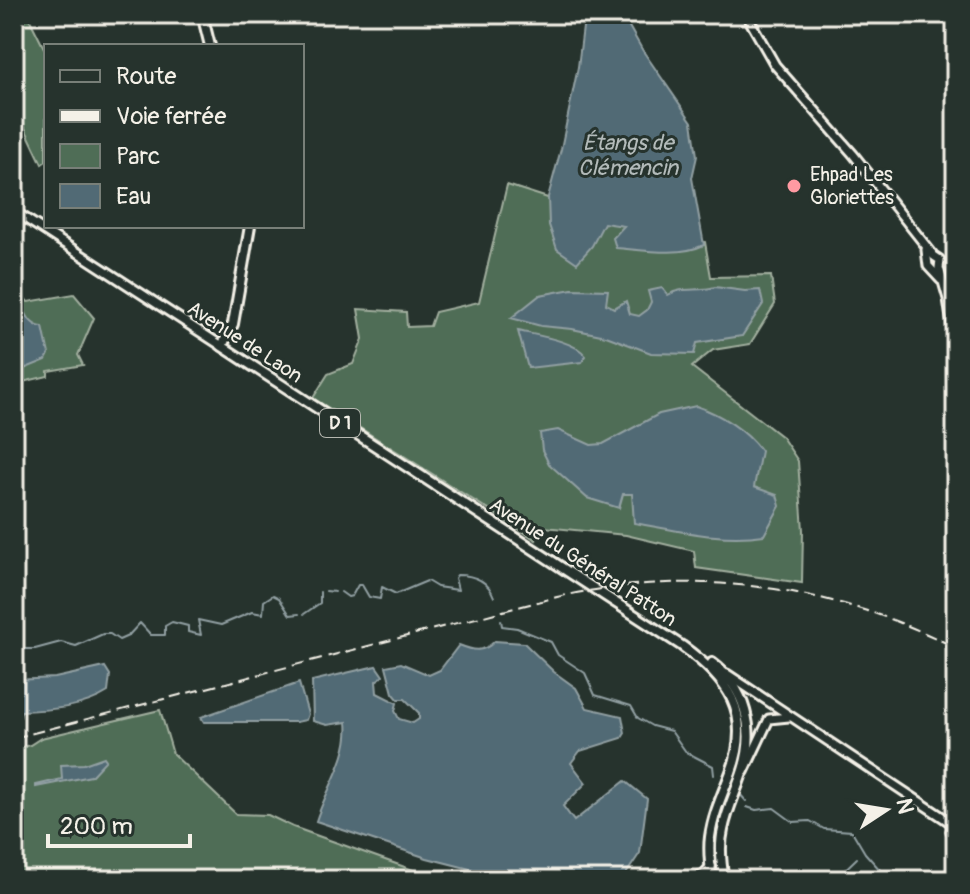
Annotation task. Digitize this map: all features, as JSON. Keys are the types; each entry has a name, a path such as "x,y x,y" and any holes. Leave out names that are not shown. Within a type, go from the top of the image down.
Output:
{"main road":[{"path":"200,14 209,44"},
{"path":"746,14 750,29 778,70 853,154 921,239 931,258 940,260 935,268 948,299 956,351"},
{"name":"Avenue de Laon","path":"14,211 459,500"},
{"path":"222,346 233,324 250,228"},
{"name":"Avenue du Général Patton","path":"459,500 690,652"},
{"name":"D 1","path":"690,652 725,673 741,699 749,728 746,761 722,833 724,880"},
{"name":"D 1","path":"690,652 721,680 737,713"},
{"path":"725,673 954,824 951,831 956,835"},
{"path":"712,880 710,835 735,758 737,713 741,699 758,694"},
{"path":"740,781 768,721 771,711 766,700"},
{"path":"737,713 740,722 749,728 759,728 768,721 789,717"},
{"path":"689,880 704,874 711,866"}],"green space":[{"path":"14,14 27,14 44,48 42,164 14,105"},
{"path":"507,185 601,215 705,242 711,277 771,276 775,304 750,344 713,350 692,367 782,437 798,461 803,530 802,583 696,568 694,551 626,535 544,527 536,540 313,398 328,374 353,364 363,339 358,309 406,312 407,327 430,326 435,312 479,302"},
{"path":"14,284 28,302 74,294 94,318 78,355 83,365 48,371 48,376 14,384"},
{"path":"160,710 173,754 236,814 268,815 293,827 441,880 14,880 14,841 20,837 14,830 14,749 41,738"}],"water":[{"name":"Étangs de Clémencin","path":"590,14 609,14 627,23 692,122 697,156 692,178 704,245 672,252 616,248 613,238 624,226 604,223 592,246 577,263 557,249 549,225 548,197 578,67 584,19"},
{"path":"715,287 760,290 763,304 742,336 697,343 694,354 651,353 606,336 511,318 540,295 572,289 608,290 606,304 614,308 626,301 630,314 639,316 651,302 648,291 662,288 668,295"},
{"path":"14,294 29,319 43,327 49,354 46,360 14,373"},
{"path":"518,331 574,346 586,356 582,362 528,368"},
{"path":"696,406 732,424 761,451 754,487 777,495 780,506 764,535 715,536 634,523 632,494 623,494 619,508 587,498 549,464 542,450 540,433 558,430 591,445 603,444 659,414"},
{"path":"495,641 524,643 576,688 587,708 622,716 625,733 622,738 580,751 571,763 586,783 563,806 574,821 625,781 647,799 640,853 622,880 513,880 427,858 316,821 342,760 347,722 327,725 313,721 312,681 376,666 383,676 376,681 377,693 397,703 395,711 399,719 413,723 419,719 419,713 405,699 398,699 393,693 386,666 401,663 429,675 440,670 459,645 478,650"},
{"path":"105,667 110,675 108,692 77,705 21,711 20,717 14,720 14,680 55,678"},
{"path":"299,683 308,714 306,720 204,722 201,717"},
{"path":"104,757 106,760 91,776 36,787 62,779 61,765 84,764"}],"waterway":[{"path":"341,592 352,596 358,585 362,585 369,597 380,599 382,587 396,594 427,581 437,587 458,590 457,575 479,580 488,586 494,597"},
{"path":"326,591 335,592"},
{"path":"304,614 320,603 320,592"},
{"path":"14,649 35,649 61,642 76,646 103,634 110,634 119,640 128,636 140,623 151,635 165,635 165,626 172,622 188,626 188,632 201,635 198,620 221,625 252,612 263,614 264,601 273,595 279,598 290,615 299,614"},
{"path":"501,620 502,626 517,628 551,642 558,655 585,673 595,695 631,706 638,718 671,731 686,752 713,766 714,775"},
{"path":"739,793 746,801"},
{"path":"747,807 756,810 774,808 793,822 810,821 824,829 852,831 865,853 889,880"},
{"path":"834,880 857,858"}],"railway":[{"path":"14,738 557,597 660,583 761,587 811,596 909,626 956,648"}],"place":[{"name":"Ehpad Les Gloriettes","path":"794,186"}]}
